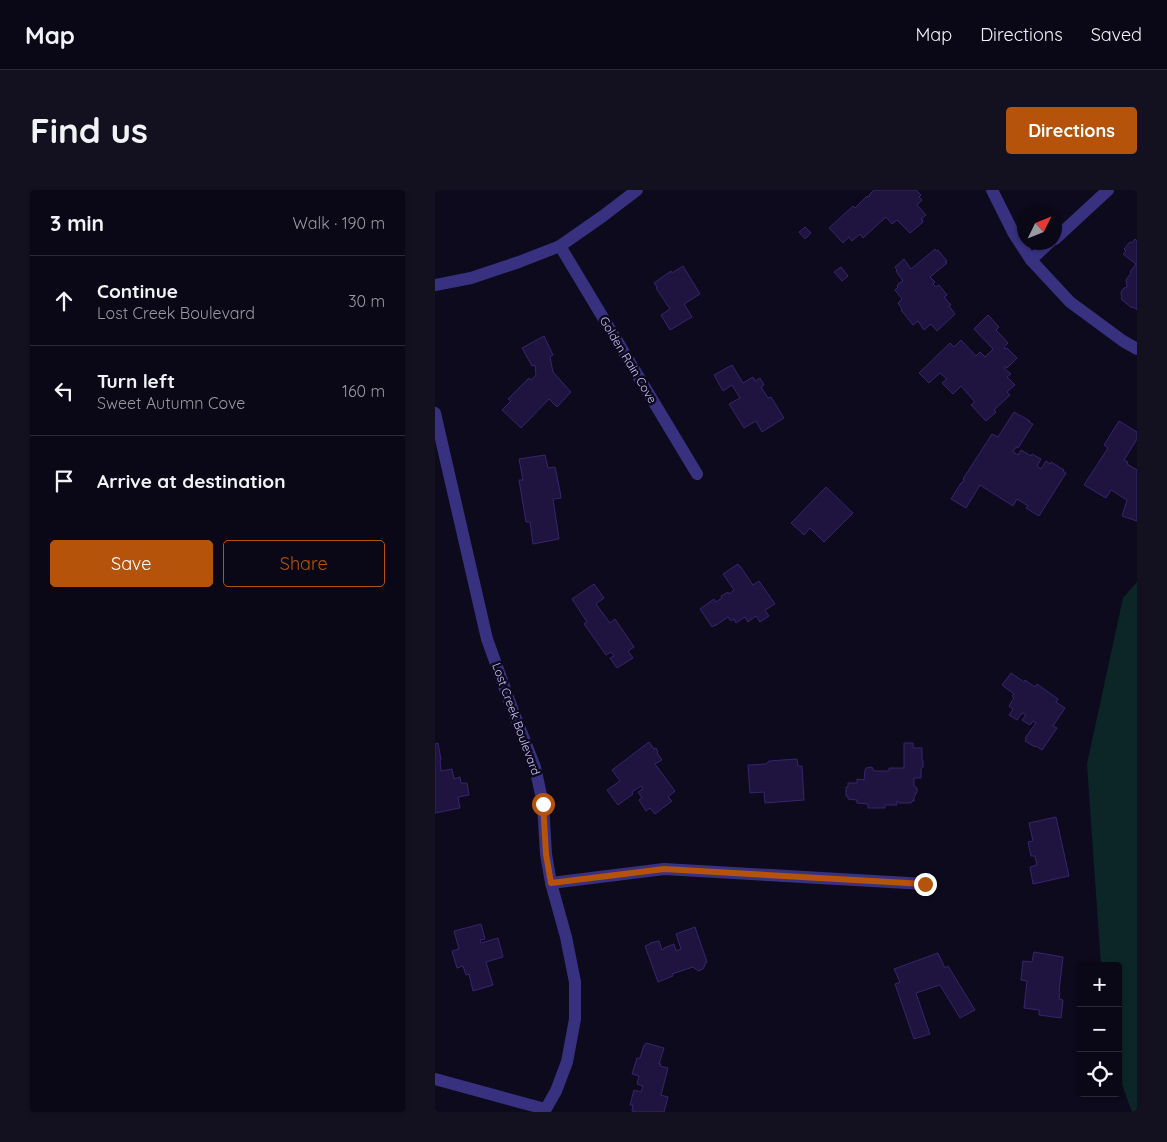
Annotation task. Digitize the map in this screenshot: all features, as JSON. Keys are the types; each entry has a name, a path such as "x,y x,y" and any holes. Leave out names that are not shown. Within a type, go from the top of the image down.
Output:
{"street":[{"path":"435,285 471,278 560,246 637,190"},
{"path":"992,190 1031,260 1070,302 1137,349"},
{"path":"1062,232 1107,190"},
{"name":"Golden Rain Cove","path":"560,246 697,474"},
{"path":"1031,260 1042,250"},
{"name":"Lost Creek Boulevard","path":"435,413 487,639 535,767 543,804 546,854 551,883 566,936 575,982 575,1019 567,1062 556,1092 545,1111"},
{"path":"551,883 664,869 925,884"},
{"path":"435,1079 545,1111"}],"green space":[{"path":"1137,582 1137,1112 1132,1112 1122,1084 1122,962 1101,962 1087,764 1123,598"}],"building":[{"path":"874,190 916,190 921,195 919,197 922,200 917,205 926,215 921,219 923,220 922,223 910,233 897,220 892,224 886,217 863,238 860,234 852,241 849,237 843,243 829,228 853,206 855,208 867,196 869,197"},
{"path":"805,227 811,233 805,239 799,232"},
{"path":"1135,239 1137,241 1137,310 1122,300 1121,292 1127,287 1126,280 1136,264 1123,254 1126,251 1124,249"},
{"path":"935,249 936,251 938,250 947,263 930,277 935,282 933,284 936,287 939,285 947,295 944,297 951,305 949,306 955,314 937,331 931,324 924,330 918,321 913,325 901,310 898,303 902,299 895,290 899,283 903,281 895,267 904,259 911,269"},
{"path":"683,266 700,294 684,304 692,317 670,330 661,315 670,309 654,283 671,271 672,273"},
{"path":"841,267 848,276 842,281 834,272"},
{"path":"988,315 999,327 996,330 1008,343 1004,347 1005,349 1007,348 1017,358 1007,368 1005,366 1004,368 1011,374 1007,377 1015,385 1007,392 1010,395 994,410 996,412 986,421 971,405 975,402 961,386 953,394 942,383 947,379 940,373 929,383 919,373 950,343 954,347 961,340 976,356 980,352 985,357 993,349 974,329"},
{"path":"544,336 553,355 550,357 553,372 571,392 557,407 549,399 521,428 502,410 511,401 508,399 529,378 531,380 536,375 535,365 532,366 522,348"},
{"path":"732,365 743,383 753,377 755,381 760,378 764,385 761,387 768,398 771,397 784,418 762,432 756,421 744,428 729,404 740,398 732,385 723,391 714,375"},
{"path":"1014,412 1033,424 1018,448 1016,447 1013,452 1018,455 1021,450 1041,459 1037,466 1041,469 1046,461 1050,464 1051,462 1066,473 1039,516 1026,508 1028,506 1017,499 1013,506 980,485 966,508 951,499 992,434 998,437"},
{"path":"1119,421 1137,432 1137,439 1124,460 1137,470 1137,521 1122,516 1127,500 1111,490 1106,498 1084,485 1108,448 1104,445"},
{"path":"545,455 548,468 555,467 560,491 561,498 553,499 559,539 533,544 530,522 526,522 519,480 523,480 519,459"},
{"path":"826,487 853,513 824,542 810,528 804,535 791,523"},
{"path":"738,564 753,585 759,581 775,604 765,610 769,616 760,622 756,616 748,622 745,617 736,623 734,619 731,621 728,617 712,627 700,609 714,599 716,602 722,598 721,596 728,592 729,594 734,590 723,574"},
{"path":"594,584 604,598 596,604 610,623 615,619 634,647 628,651 633,658 617,668 610,658 614,656 611,652 606,655 584,624 587,622 572,599"},
{"path":"1011,673 1035,687 1037,684 1058,699 1056,702 1065,708 1053,726 1057,728 1042,750 1025,741 1025,738 1036,723 1033,721 1030,725 1022,720 1026,715 1022,713 1017,720 1009,715 1013,709 1009,706 1014,698 1012,696 1014,694 1002,685"},
{"path":"649,742 654,749 656,748 662,760 655,764 675,791 668,797 672,801 655,814 650,808 646,811 639,800 642,798 638,792 643,789 641,786 618,805 607,790 620,781 612,770"},
{"path":"438,743 441,771 452,769 454,779 460,777 461,783 467,783 469,795 458,797 460,808 435,813 435,744"},
{"path":"904,743 913,743 913,748 922,748 923,767 921,769 921,778 914,778 914,786 917,788 917,792 914,801 899,803 897,801 897,805 885,805 885,808 868,808 868,804 857,803 857,800 848,799 846,787 848,787 848,783 857,783 857,779 864,780 866,768 872,767 874,771 889,771 889,768 904,768"},
{"path":"797,759 798,766 802,766 804,800 765,803 764,792 750,793 748,765"},
{"path":"1056,817 1069,876 1033,884 1030,867 1037,865 1035,856 1031,856 1028,842 1033,841 1029,823"},
{"path":"481,924 485,939 480,940 481,943 498,938 503,957 486,962 493,985 473,991 469,974 466,975 463,966 457,968 452,951 459,949 454,931"},
{"path":"695,927 707,962 703,969 698,971 693,967 672,974 673,976 658,982 645,946 659,941 662,950 674,944 676,951 681,949 676,934"},
{"path":"1034,952 1063,957 1059,991 1059,999 1063,1000 1061,1018 1039,1015 1039,1010 1024,1008 1027,981 1021,980 1023,961 1032,962"},
{"path":"938,953 945,968 948,966 975,1010 960,1018 940,985 916,993 930,1034 914,1039 895,984 900,982 894,969"},
{"path":"646,1043 664,1048 659,1064 668,1068 661,1095 668,1097 664,1112 636,1112 632,1111 633,1105 630,1105 634,1090 641,1092 643,1086 637,1084 639,1076 632,1074 637,1058 640,1058"}],"route":[{"path":"543,804 546,854 551,883 664,869 925,884"}]}
